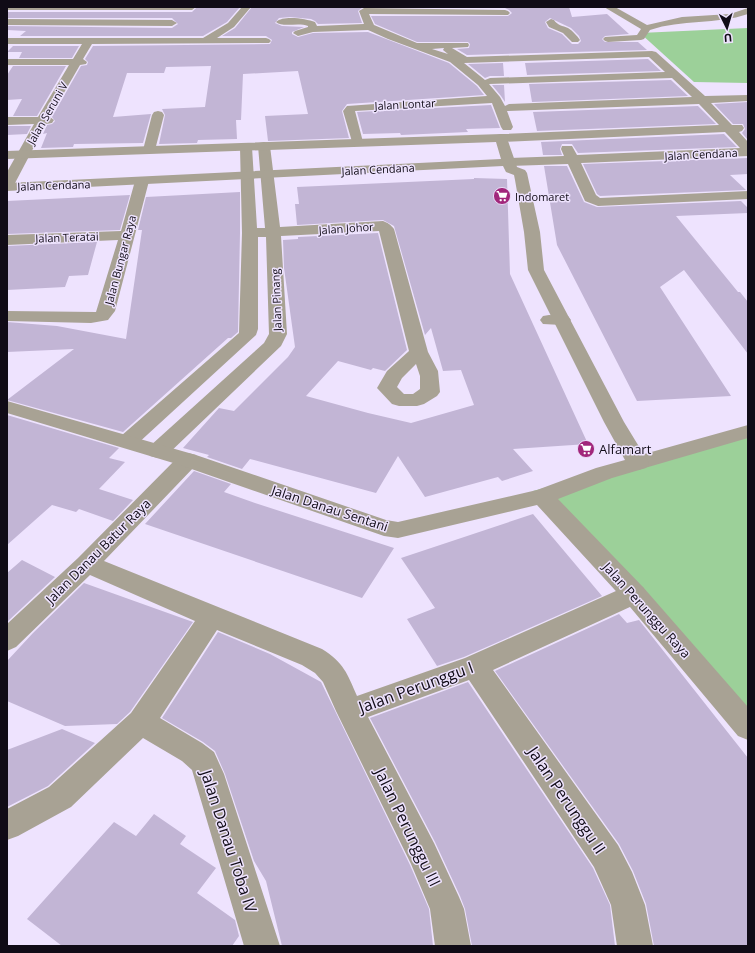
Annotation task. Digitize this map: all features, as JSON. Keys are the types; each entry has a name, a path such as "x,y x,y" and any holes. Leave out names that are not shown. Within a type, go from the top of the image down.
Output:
{"street":[{"path":"7,7 192,7"},
{"path":"10,41 47,7"},
{"path":"147,41 192,7"},
{"path":"207,40 231,25 247,7"},
{"path":"608,7 646,28 668,22 730,17 748,11"},
{"path":"370,27 364,9 505,13"},
{"path":"7,22 172,23"},
{"path":"281,22 307,22 312,24 313,29"},
{"path":"552,22 552,25 571,34 582,46"},
{"path":"298,33 313,29 370,27 454,60 482,83 496,99 508,128 501,138 510,166 506,174 522,233 526,272 556,320 631,465"},
{"path":"597,40 638,38 641,37 646,28"},
{"path":"448,37 460,45"},
{"path":"10,41 266,41"},
{"name":"Jalan Seruni V","path":"10,186 42,125 92,41"},
{"path":"559,41 582,46 651,53 702,100 730,128 748,149"},
{"path":"417,46 474,44"},
{"path":"465,60 582,46"},
{"path":"448,50 465,60 490,81 521,128"},
{"path":"8,64 80,62"},
{"path":"490,81 676,75"},
{"path":"509,108 748,98"},
{"name":"Jalan Lontar","path":"357,142 349,111 351,108 496,99"},
{"path":"149,150 158,115"},
{"path":"7,121 42,125"},
{"name":"Jalan Cendana","path":"7,156 246,146 501,138 521,128 557,135 748,128"},
{"path":"557,135 573,160 590,198 598,202 748,195"},
{"name":"Jalan Pinang","path":"128,442 247,335 249,329 250,233 246,146"},
{"name":"Jalan Pinang","path":"158,451 272,346 276,340 278,334 273,232 264,146"},
{"name":"Jalan Cendana","path":"10,186 510,166 573,160 748,152"},
{"name":"Jalan Bungar Raya","path":"7,316 91,318 102,316 106,311 142,181"},
{"path":"249,203 270,202"},
{"name":"Jalan Johor","path":"250,233 382,226 386,229 419,352"},
{"name":"Jalan Teratai","path":"7,240 127,235"},
{"name":"Jalan Danau Sentani","path":"7,407 188,460 384,528 398,530 542,496 631,465 748,431"},
{"name":"Jalan Danau Batur Raya","path":"7,640 87,564 188,460"},
{"name":"Jalan Perunggu Raya","path":"542,496 634,594 748,727"},
{"name":"Jalan Perunggu I","path":"87,564 212,617 312,657 325,665 334,675 350,712 475,666 634,594"},
{"path":"7,825 60,797 141,722 212,617"},
{"name":"Jalan Perunggu II","path":"475,666 606,856 628,905 634,946"},
{"name":"Jalan Perunggu III","path":"350,712 423,854 447,908 454,946"},
{"name":"Jalan Danau Toba IV","path":"141,722 192,752 203,761 209,774 262,946"}],"green space":[{"path":"748,28 748,83 694,82 640,33"},
{"path":"748,433 748,722 533,491"}],"building":[{"path":"197,7 240,7 227,22 203,36 20,36 26,31 7,30 7,26 172,28 178,24 172,18 7,18 7,12 192,12"},
{"path":"252,7 363,7 358,11 362,23 318,24 311,19 290,17 279,18 275,23 282,26 304,27 292,32 292,34 298,37 313,33 368,32 449,63 477,86 484,95 347,104 342,111 349,138 268,141 265,116 308,114 298,71 243,74 241,120 236,120 237,139 198,140 197,143 159,144 165,115 162,109 205,107 211,66 166,67 164,73 127,73 113,117 151,114 143,143 74,144 73,147 41,148 47,133 43,134 47,125 52,124 55,121 52,117 81,66 87,65 88,62 85,59 93,46 270,44 272,40 266,36 222,36 235,28"},
{"path":"399,7 569,7 572,17 607,14 629,34 605,36 602,39 605,42 638,42 647,50 467,55 457,49 469,48 470,44 468,42 417,42 375,24 371,16 508,16 512,13 505,8","holes":["550,18 571,28 579,36 581,41 578,44 572,44 562,34 548,28 545,22"]},
{"path":"13,46 79,46 72,58 19,58 22,52 7,52"},
{"path":"648,59 661,71 527,75 525,63"},
{"path":"503,63 504,76 490,76 485,78 468,64"},
{"path":"13,66 66,66 37,116 13,116 22,99 7,100 7,75"},
{"path":"671,80 688,96 532,102 529,84"},
{"path":"492,85 504,85 505,102 501,96"},
{"path":"748,102 748,140 742,133 745,129 743,124 733,124 714,104"},
{"path":"491,105 500,128 466,129 468,132 401,135 400,133 363,134 357,112"},
{"path":"698,106 716,124 537,131 533,112"},
{"path":"7,126 31,126 27,134 7,135"},
{"path":"724,134 737,147 578,153 572,144 562,144 560,149 562,155 543,155 541,142"},
{"path":"748,158 748,174 730,175 746,190 600,196 597,194 583,164"},
{"path":"544,166 567,166 584,202 597,207 741,201 748,208 748,213 676,216 738,292 740,292 748,302 748,354 684,270 660,287 731,396 637,401 557,245"},
{"path":"474,178 507,179 510,274 588,444 513,449 533,471 502,481 498,477 425,497 398,456 376,493 250,459 242,469 207,457 209,455 183,448 219,408 234,411 288,357 295,347 284,268 283,240 298,239 298,237 378,233 407,350 385,371 373,368 371,370 338,361 306,396 411,423 474,405 461,370 443,371 431,328 425,335 394,226 383,220 297,225 295,204 299,204 297,187"},
{"path":"240,192 238,332 231,338 228,338 123,432 7,400 74,349 7,352 7,322 57,326 126,339 142,230 138,230 146,197"},
{"path":"130,195 120,230 7,234 7,201"},
{"path":"97,242 88,275 69,276 65,287 7,290 7,246"},
{"path":"7,415 119,448 109,458 125,462 99,489 133,500 113,521 79,509 76,512 52,505 7,545"},
{"path":"194,471 231,484 224,492 394,548 362,598 145,524"},
{"path":"533,514 602,596 464,657 437,666 407,619 435,608 401,558"},
{"path":"22,560 55,577 7,622 7,573"},
{"path":"84,583 193,622 130,712 117,724 65,726 7,701 7,661"},
{"path":"619,614 627,623 639,620 748,758 748,946 654,946 646,904 633,871 619,844 495,671"},
{"path":"218,632 270,654 321,682 410,865 429,909 433,946 282,946 266,881 254,861 225,774 215,751 203,742 162,718"},
{"path":"468,682 593,868 610,905 615,946 472,946 465,909 460,896 435,842 370,718"},
{"path":"62,729 95,743 48,786 7,807 7,750"},
{"path":"154,814 186,836 180,844 216,868 197,893 235,920 239,936 232,946 62,946 27,919 114,822 136,836"}],"place":[{"name":"Indomaret","path":"502,196"},
{"name":"Alfamart","path":"586,449"}]}
